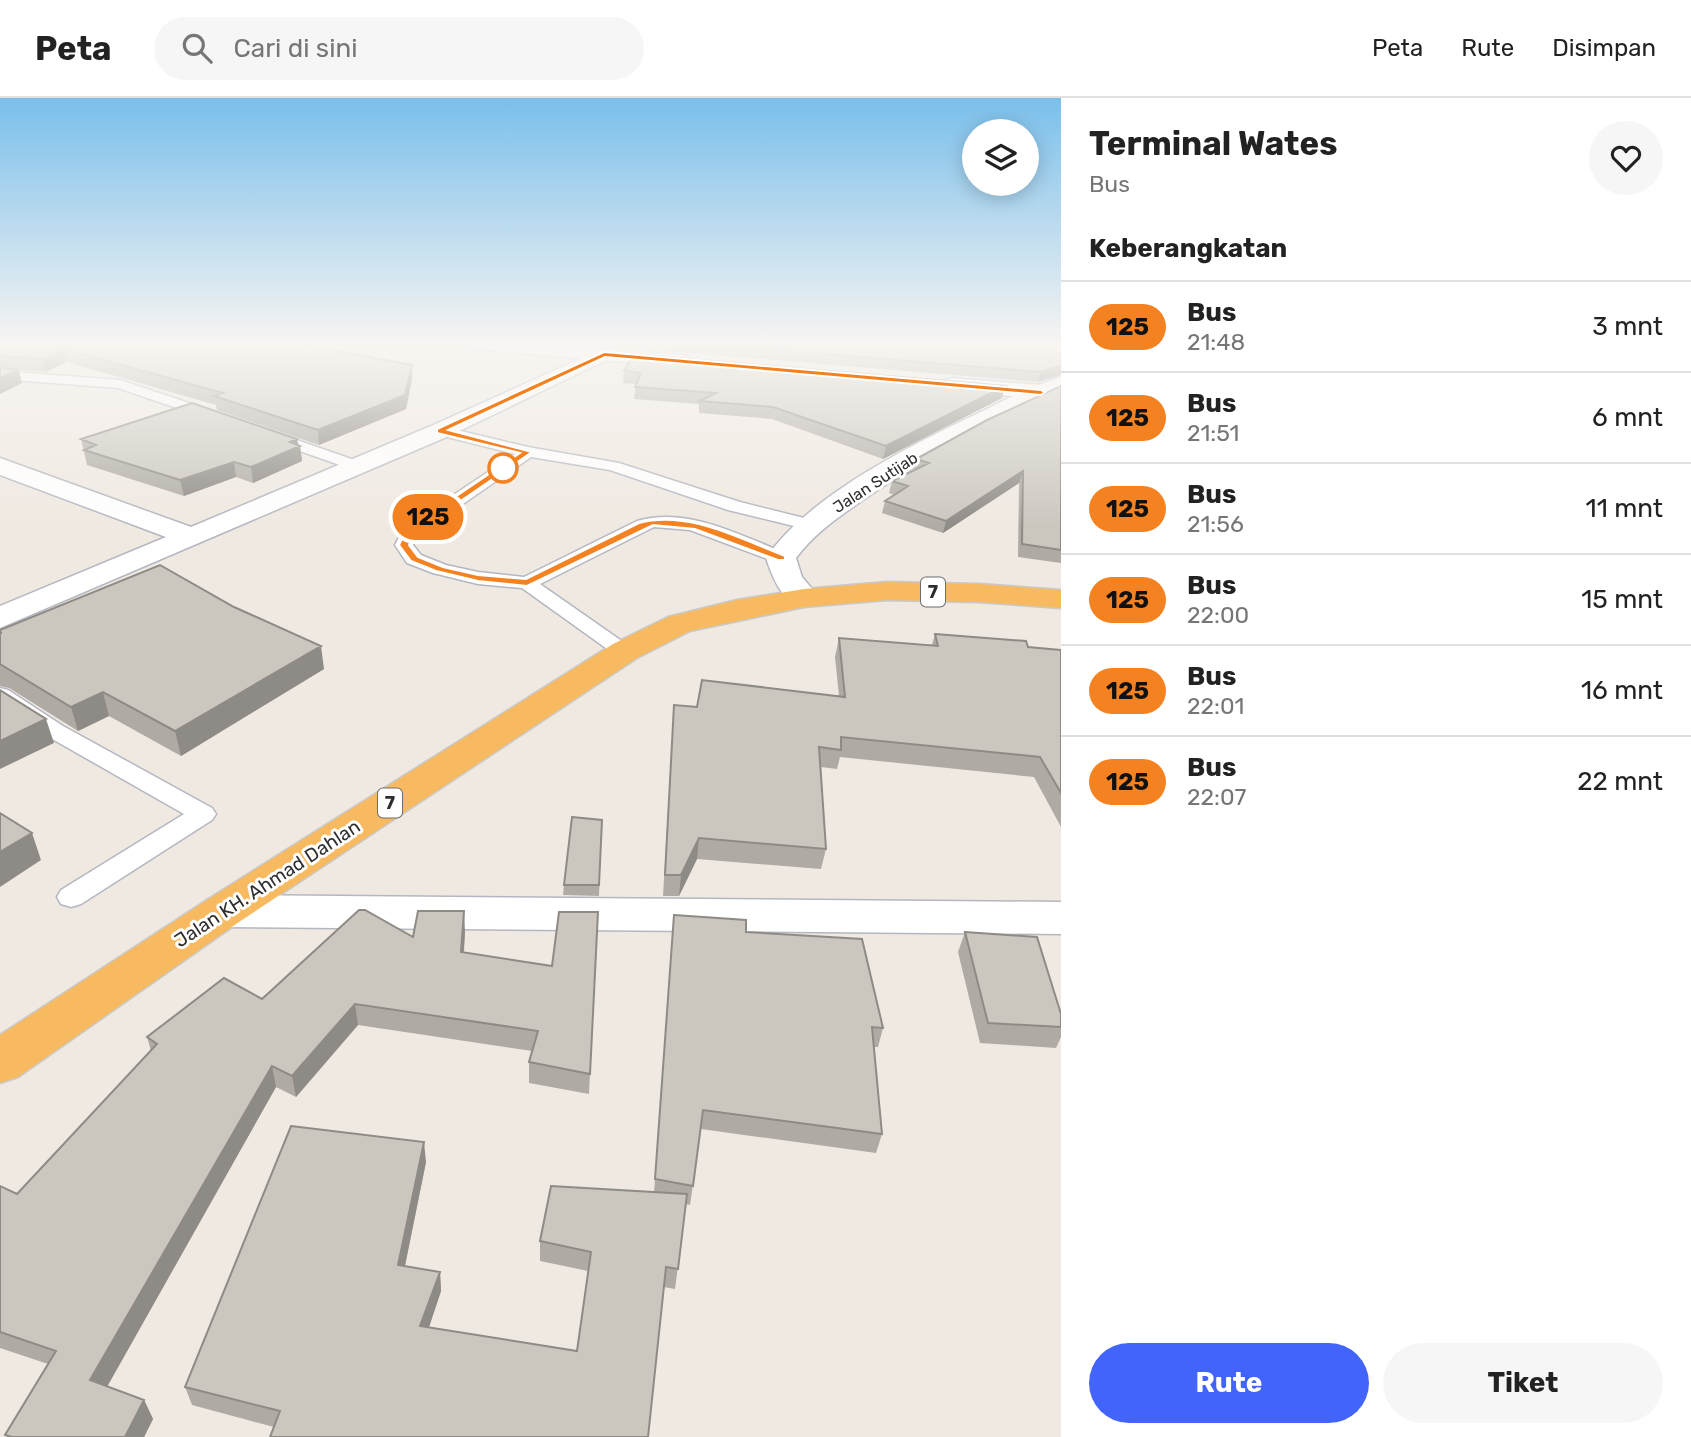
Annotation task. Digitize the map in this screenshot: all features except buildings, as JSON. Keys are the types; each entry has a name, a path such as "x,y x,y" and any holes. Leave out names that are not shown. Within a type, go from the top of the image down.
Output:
{"highway":[{"name":"7","path":"804,598 887,591 1061,598"},
{"name":"Jalan KH. Ahmad Dahlan","path":"0,1062 223,911 625,651 679,624 804,598"}],"street":[{"path":"0,618 496,404"},
{"name":"Jalan Sutijab","path":"782,558 794,538 883,473 956,433 1016,404"},
{"path":"0,466 192,537"},
{"path":"782,558 788,579 804,598"},
{"path":"223,911 1061,918"}],"lane":[{"path":"180,404 225,420"},
{"path":"252,429 357,466"},
{"path":"440,431 528,452 614,466 648,475 734,506 810,525"},
{"path":"528,452 424,520 410,532 404,545 414,559 440,569 478,578 527,583 625,651"},
{"path":"527,583 653,522 696,526 782,558"},
{"path":"0,695 55,731 203,814 71,897"}],"bus line":[{"name":"125","path":"496,404 440,431 528,452 410,532 404,545 414,559 440,569 478,578 527,583 550,574 642,525 666,521 713,531 782,558"}]}
